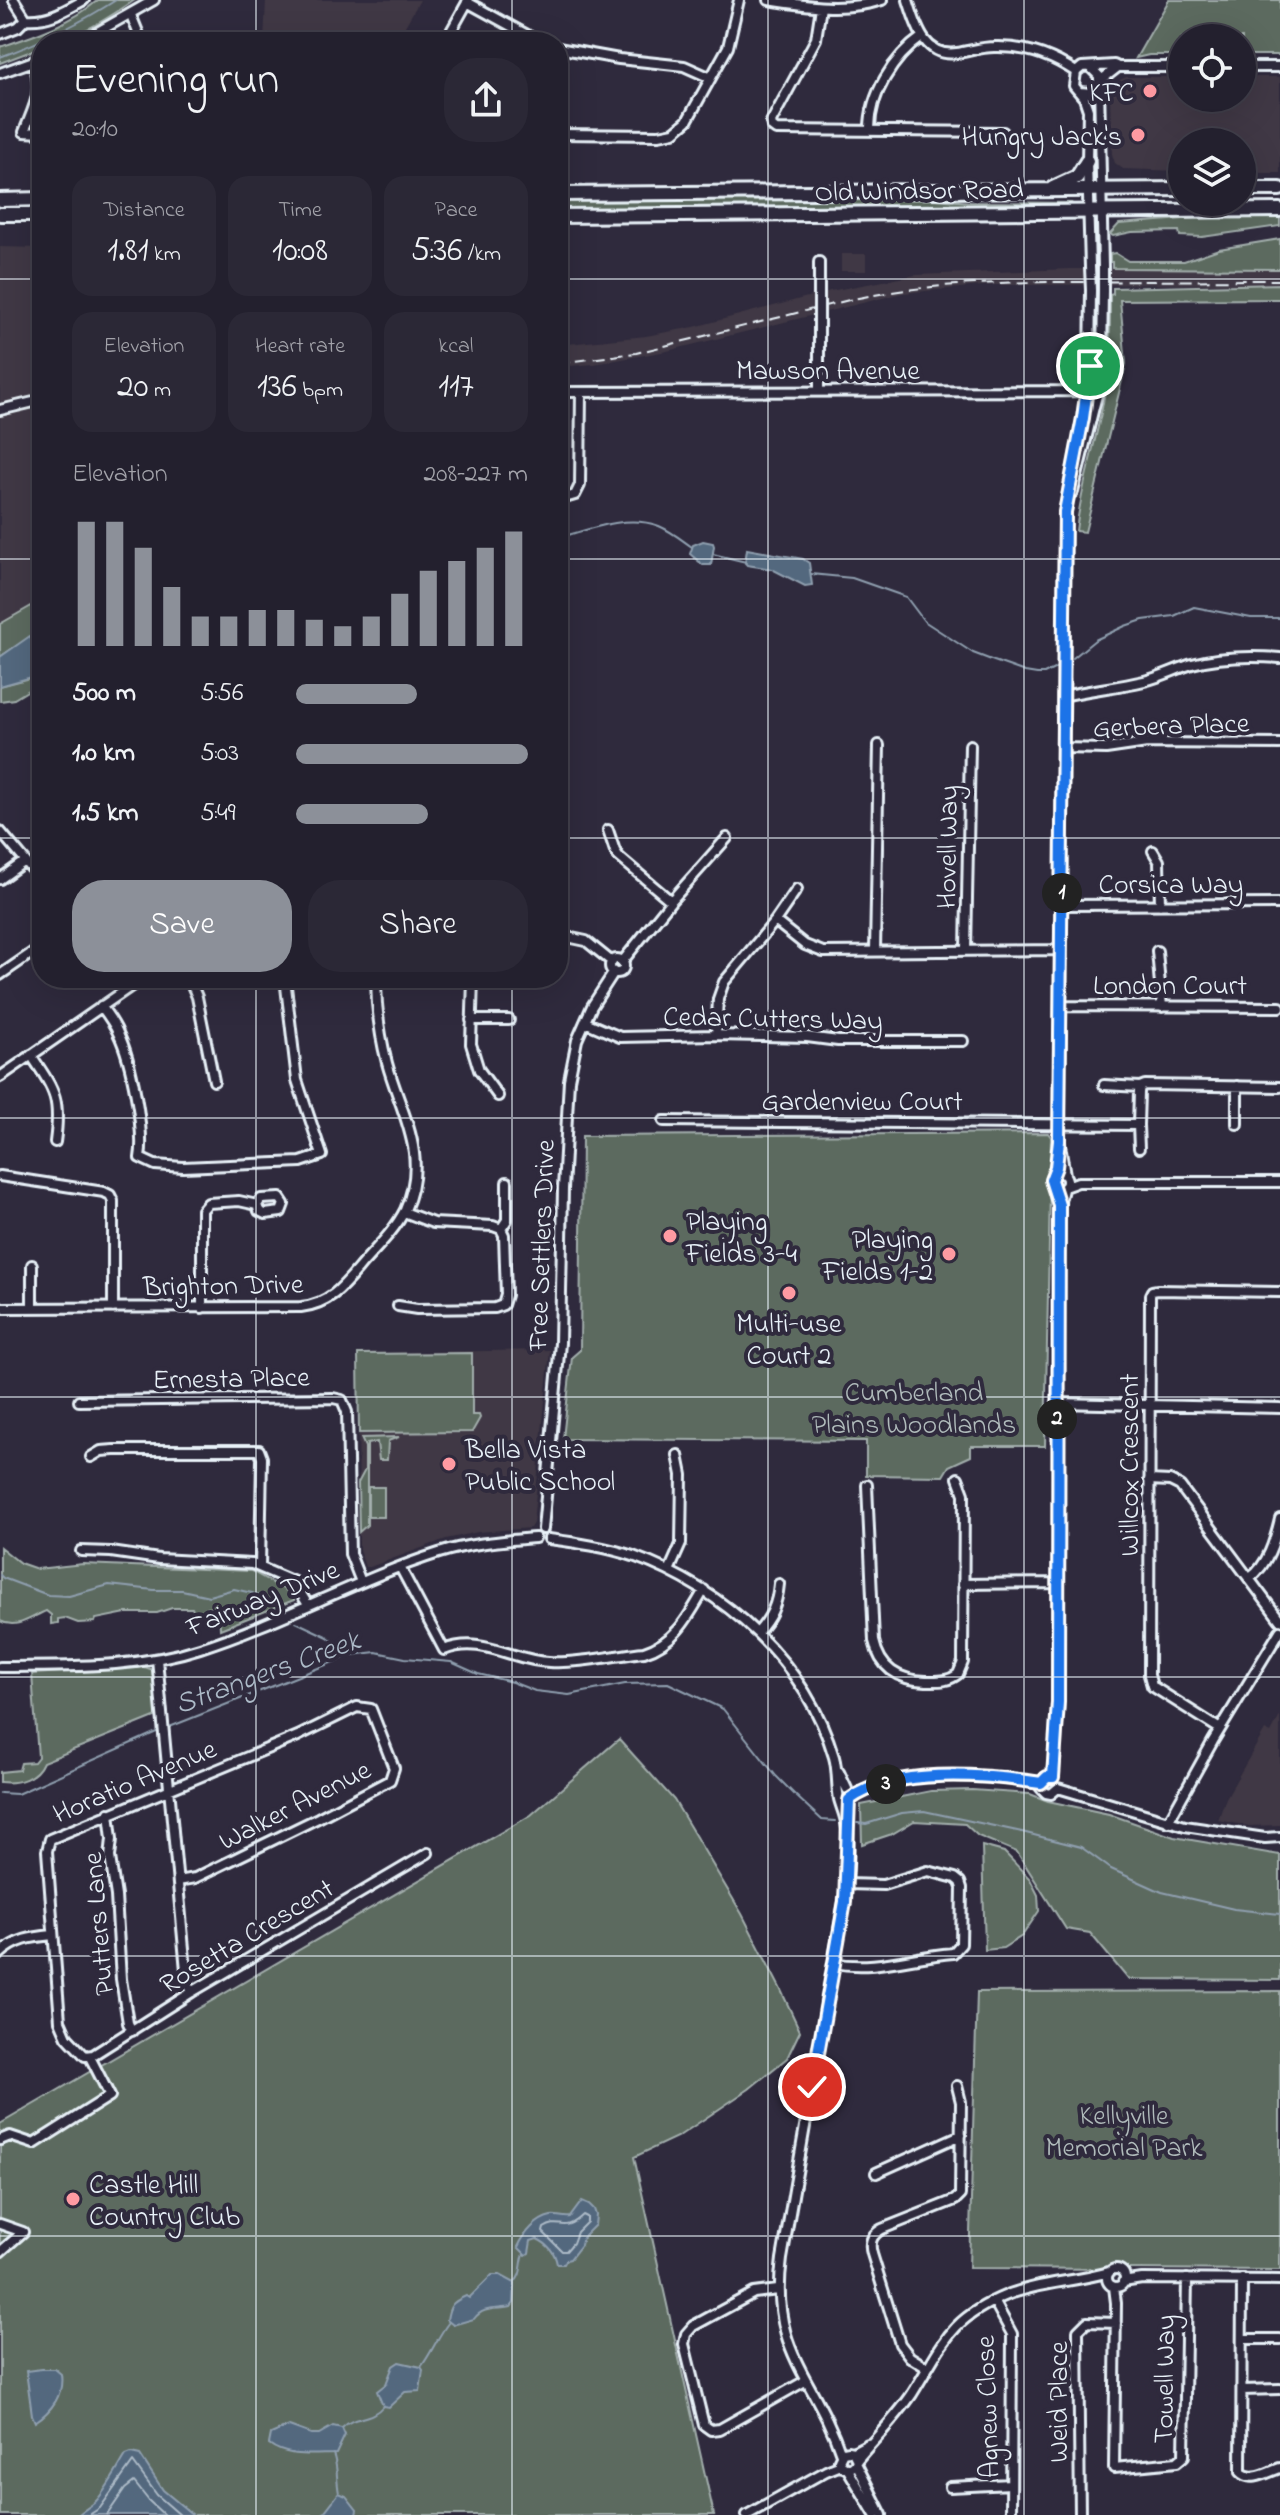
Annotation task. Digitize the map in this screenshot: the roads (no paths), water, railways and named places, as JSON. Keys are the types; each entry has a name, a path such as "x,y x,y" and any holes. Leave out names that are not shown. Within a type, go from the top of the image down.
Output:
{"highway":[{"path":"1050,190 1077,177 1087,161"},
{"name":"Old Windsor Road","path":"568,194 1168,189"},
{"path":"1256,189 1280,189"},
{"path":"0,200 32,199"},
{"name":"Old Windsor Road","path":"568,216 1280,210"},
{"path":"0,214 32,214"}],"street":[{"path":"14,0 26,19"},
{"path":"0,34 18,27 26,19 40,20 84,0"},
{"path":"99,32 154,0"},
{"path":"568,134 659,135 674,132 687,121 731,40 739,0"},
{"path":"769,0 821,7 853,6 882,0"},
{"path":"908,0 922,37 937,50 949,53 993,47 1028,50 1057,60 1076,72"},
{"path":"450,32 467,1 519,32"},
{"path":"821,7 816,39 774,116 772,127 781,130 1003,132"},
{"path":"131,15 138,32"},
{"path":"870,131 870,115 887,74 905,51 922,37"},
{"path":"568,50 684,66 711,78"},
{"path":"0,73 32,62"},
{"path":"1095,190 1087,161 1088,105 1073,81 1076,72 1082,67 1114,65 1168,67"},
{"path":"1090,67 1097,72 1100,83 1087,390 1068,492 1065,536 1060,1123 1051,1183 1280,1182"},
{"path":"1080,92 1090,93 1118,67"},
{"path":"1256,67 1280,67"},
{"path":"32,112 24,132 32,132"},
{"path":"1065,536 1102,362 1103,267 1095,211"},
{"path":"819,262 819,391"},
{"name":"Mawson Avenue","path":"568,392 1098,391"},
{"path":"568,496 577,493 580,485 581,392"},
{"path":"0,410 32,402"},
{"path":"1063,696 1142,681 1210,660 1253,656 1280,658"},
{"name":"Gerbera Place","path":"1063,748 1106,749 1147,743 1280,744"},
{"path":"875,951 879,745"},
{"name":"Hovell Way","path":"966,950 970,745"},
{"path":"608,830 619,857 671,901"},
{"path":"0,831 32,869"},
{"path":"612,962 611,968 620,973 623,970 622,962 727,838"},
{"path":"1153,851 1159,861 1160,905"},
{"path":"0,879 25,861"},
{"path":"716,1035 718,999 724,982 775,921 797,889"},
{"name":"Corsica Way","path":"1062,905 1280,904"},
{"path":"775,921 813,949 823,952 1061,950"},
{"path":"568,936 586,941 612,962"},
{"path":"1157,951 1162,1007"},
{"path":"0,975 32,953"},
{"path":"612,962 622,962"},
{"name":"Free Settlers Drive","path":"543,1529 560,1343 569,1080 577,1040 592,1006 614,972"},
{"path":"0,1077 101,1006 120,988"},
{"path":"193,988 214,1081"},
{"path":"101,1006 119,1034 125,1051 142,1132 140,1158 155,1165 183,1167 301,1162 322,1155 297,1080 286,988"},
{"name":"Brighton Drive","path":"0,1308 301,1307 320,1304 338,1292 392,1230 404,1212 413,1181 411,1129 387,1063 377,988"},
{"path":"473,988 471,1044 479,1070 498,1096"},
{"name":"London Court","path":"1061,1006 1280,1007"},
{"path":"471,1020 509,1020"},
{"name":"Cedar Cutters Way","path":"585,1022 620,1037 716,1035 807,1037 838,1041 963,1041"},
{"path":"31,1055 54,1089 58,1117 55,1142"},
{"path":"1104,1085 1280,1087"},
{"path":"1237,1086 1237,1124"},
{"path":"1139,1148 1140,1087"},
{"name":"Gardenview Court","path":"664,1121 1138,1125"},
{"path":"1053,1777 1057,1729 1059,1205 1063,1183 1059,1141"},
{"path":"1054,1175 1060,1173 1063,1183"},
{"path":"0,1176 110,1195 113,1201 113,1308"},
{"path":"501,1229 507,1220 507,1182"},
{"path":"202,1308 204,1206 213,1202 239,1201 257,1205"},
{"path":"398,1306 417,1309 495,1308 503,1305 506,1295 504,1235 501,1229 433,1223 404,1212"},
{"path":"32,1265 32,1308"},
{"name":"Willcox Crescent","path":"1220,1729 1152,1686 1149,1675 1150,1295 1152,1291 1280,1292"},
{"name":"Ernesta Place","path":"79,1401 342,1400 347,1406 350,1554 361,1582"},
{"path":"1057,1403 1280,1408"},
{"path":"91,1457 101,1451 114,1450 259,1450 262,1458 260,1567"},
{"path":"669,1571 681,1544 682,1475 678,1455"},
{"path":"867,1485 874,1641 881,1661 902,1678 943,1681 958,1674 963,1662 964,1494 958,1478"},
{"path":"1149,1480 1170,1481 1180,1486 1280,1620"},
{"path":"1250,1578 1271,1551 1280,1519"},
{"path":"549,1539 548,1532 543,1529 537,1531 535,1538 542,1543 549,1539 614,1550 669,1571 726,1605 786,1665 811,1704 849,1794 847,1884 778,2290 784,2334 805,2381 882,2515"},
{"name":"Fairway Drive","path":"0,1667 117,1664 157,1659 220,1641 361,1582 464,1546 535,1538"},
{"path":"81,1551 159,1559 241,1562 294,1582 308,1605"},
{"path":"400,1567 444,1650 473,1644 548,1662 657,1648 679,1630 704,1590"},
{"path":"963,1584 1058,1583"},
{"path":"757,1633 773,1613 779,1584"},
{"path":"1168,1822 1280,1631"},
{"path":"157,1659 187,1981 192,1992"},
{"name":"Horatio Avenue","path":"0,2140 10,2136 34,2144 110,2096 89,2057 82,2054 62,2027 47,1845 54,1836 298,1736 357,1707 371,1709 384,1740"},
{"name":"Walker Avenue","path":"178,1881 195,1878 390,1780 395,1772 384,1740"},
{"path":"836,1768 839,1796 847,1824"},
{"path":"839,1796 843,1801 849,1794 896,1782 936,1777 980,1777 1041,1783"},
{"path":"1041,1783 1047,1777 1053,1777 1058,1788"},
{"path":"1041,1783 1046,1793 1053,1793 1058,1788"},
{"path":"1058,1788 1168,1822 1218,1832 1280,1837"},
{"name":"Putters Lane","path":"109,1813 120,1971 132,2031"},
{"name":"Rosetta Crescent","path":"89,2057 192,1992 428,1853"},
{"path":"834,1963 885,1965 927,1955 953,1953 961,1944 962,1888 955,1878 928,1871 883,1885 847,1884"},
{"path":"0,1954 17,1941 53,1935"},
{"path":"926,2367 910,2357 900,2344 872,2254 871,2241 882,2229 958,2198 961,2188 961,2102 957,2086"},
{"path":"876,2173 961,2135"},
{"path":"0,2224 23,2232 0,2252"},
{"path":"747,2515 848,2459 872,2442 905,2403 953,2328 994,2301 1050,2282 1088,2278 1117,2269 1116,2323"},
{"path":"1109,2272 1107,2278 1118,2283"},
{"path":"1088,2278 1118,2283 1142,2279 1280,2280"},
{"name":"Towell Way","path":"1116,2323 1114,2468 1177,2462 1184,2456 1187,2279"},
{"path":"1242,2279 1241,2472 1251,2478 1280,2468"},
{"path":"778,2290 754,2293 693,2326 686,2334 684,2344 702,2421 707,2428 720,2429 805,2381"},
{"name":"Agnew Close","path":"994,2301 1012,2334 1011,2515"},
{"name":"Weid Place","path":"1080,2515 1078,2331 1087,2322 1116,2323"},
{"path":"1242,2339 1280,2339"},
{"path":"1242,2390 1280,2389"},
{"path":"848,2459 875,2515"},
{"path":"950,2487 1011,2484"}],"water":[{"path":"703,541 714,546 711,565 703,565 690,554 693,545"},
{"path":"747,549 803,559 809,563 812,585 805,586 772,569 747,565"},
{"path":"30,636 32,677 0,686 0,657"},
{"path":"582,2201 594,2209 595,2225 564,2264 557,2264 550,2249 537,2239 531,2241 526,2255 518,2247 536,2224 551,2216 570,2217"},
{"path":"492,2275 500,2275 515,2283 511,2307 486,2310 474,2319 453,2325 447,2320 454,2303 466,2296 469,2298"},
{"path":"399,2362 421,2367 420,2391 405,2392 389,2407 383,2406 377,2391 386,2384 393,2366"},
{"path":"55,2369 61,2374 61,2388 47,2413 35,2422 26,2371"},
{"path":"289,2426 319,2434 333,2426 342,2428 345,2435 336,2454 292,2453 269,2444 271,2434"},
{"path":"126,2455 140,2455 163,2490 193,2515 78,2515 98,2499"},
{"path":"339,2493 346,2496 357,2510 356,2515 322,2515"}],"waterway":[{"path":"60,32 116,0"},
{"path":"0,57 32,44"},
{"path":"568,535 621,522 647,523 659,526 692,547"},
{"path":"713,554 746,562"},
{"path":"811,574 852,578 906,597 924,621 973,653 994,661 1037,674 1058,667"},
{"path":"1073,658 1095,640 1125,626 1174,616 1194,607 1251,618 1280,618"},
{"path":"0,1575 48,1595 69,1596 109,1585 182,1590 209,1596 234,1589 252,1593 276,1605"},
{"path":"296,1622 328,1637 349,1654"},
{"name":"Strangers Creek","path":"167,1728 351,1655 376,1652 451,1662 478,1674 535,1691 569,1695 625,1684 668,1683 723,1709 776,1776 822,1820 835,1821"},
{"name":"Strangers Creek","path":"0,1793 17,1794 161,1730"},
{"name":"Strangers Creek","path":"857,1823 866,1824 902,1813 924,1811 1022,1832 1081,1847 1111,1869 1162,1892 1234,1909 1280,1914"},
{"path":"514,2282 520,2273 524,2254"},
{"path":"421,2367 449,2322"},
{"path":"342,2428 383,2406"},
{"path":"333,2454 339,2493"}],"railway":[{"path":"568,362 636,353 849,300 906,290 1021,282 1280,280"}],"place":[{"name":"KFC","path":"1150,91"},
{"name":"Hungry Jack's","path":"1138,135"},
{"name":"Playing Fields 3-4","path":"670,1236"},
{"name":"Playing Fields 1-2","path":"949,1254"},
{"name":"Multi-use Court 2","path":"789,1293"},
{"name":"Bella Vista Public School","path":"449,1464"},
{"name":"Castle Hill Country Club","path":"73,2199"}],"park label":[{"name":"Cumberland Plains Woodlands","path":"914,1407"},
{"name":"Kellyville Memorial Park","path":"1124,2130"}]}
